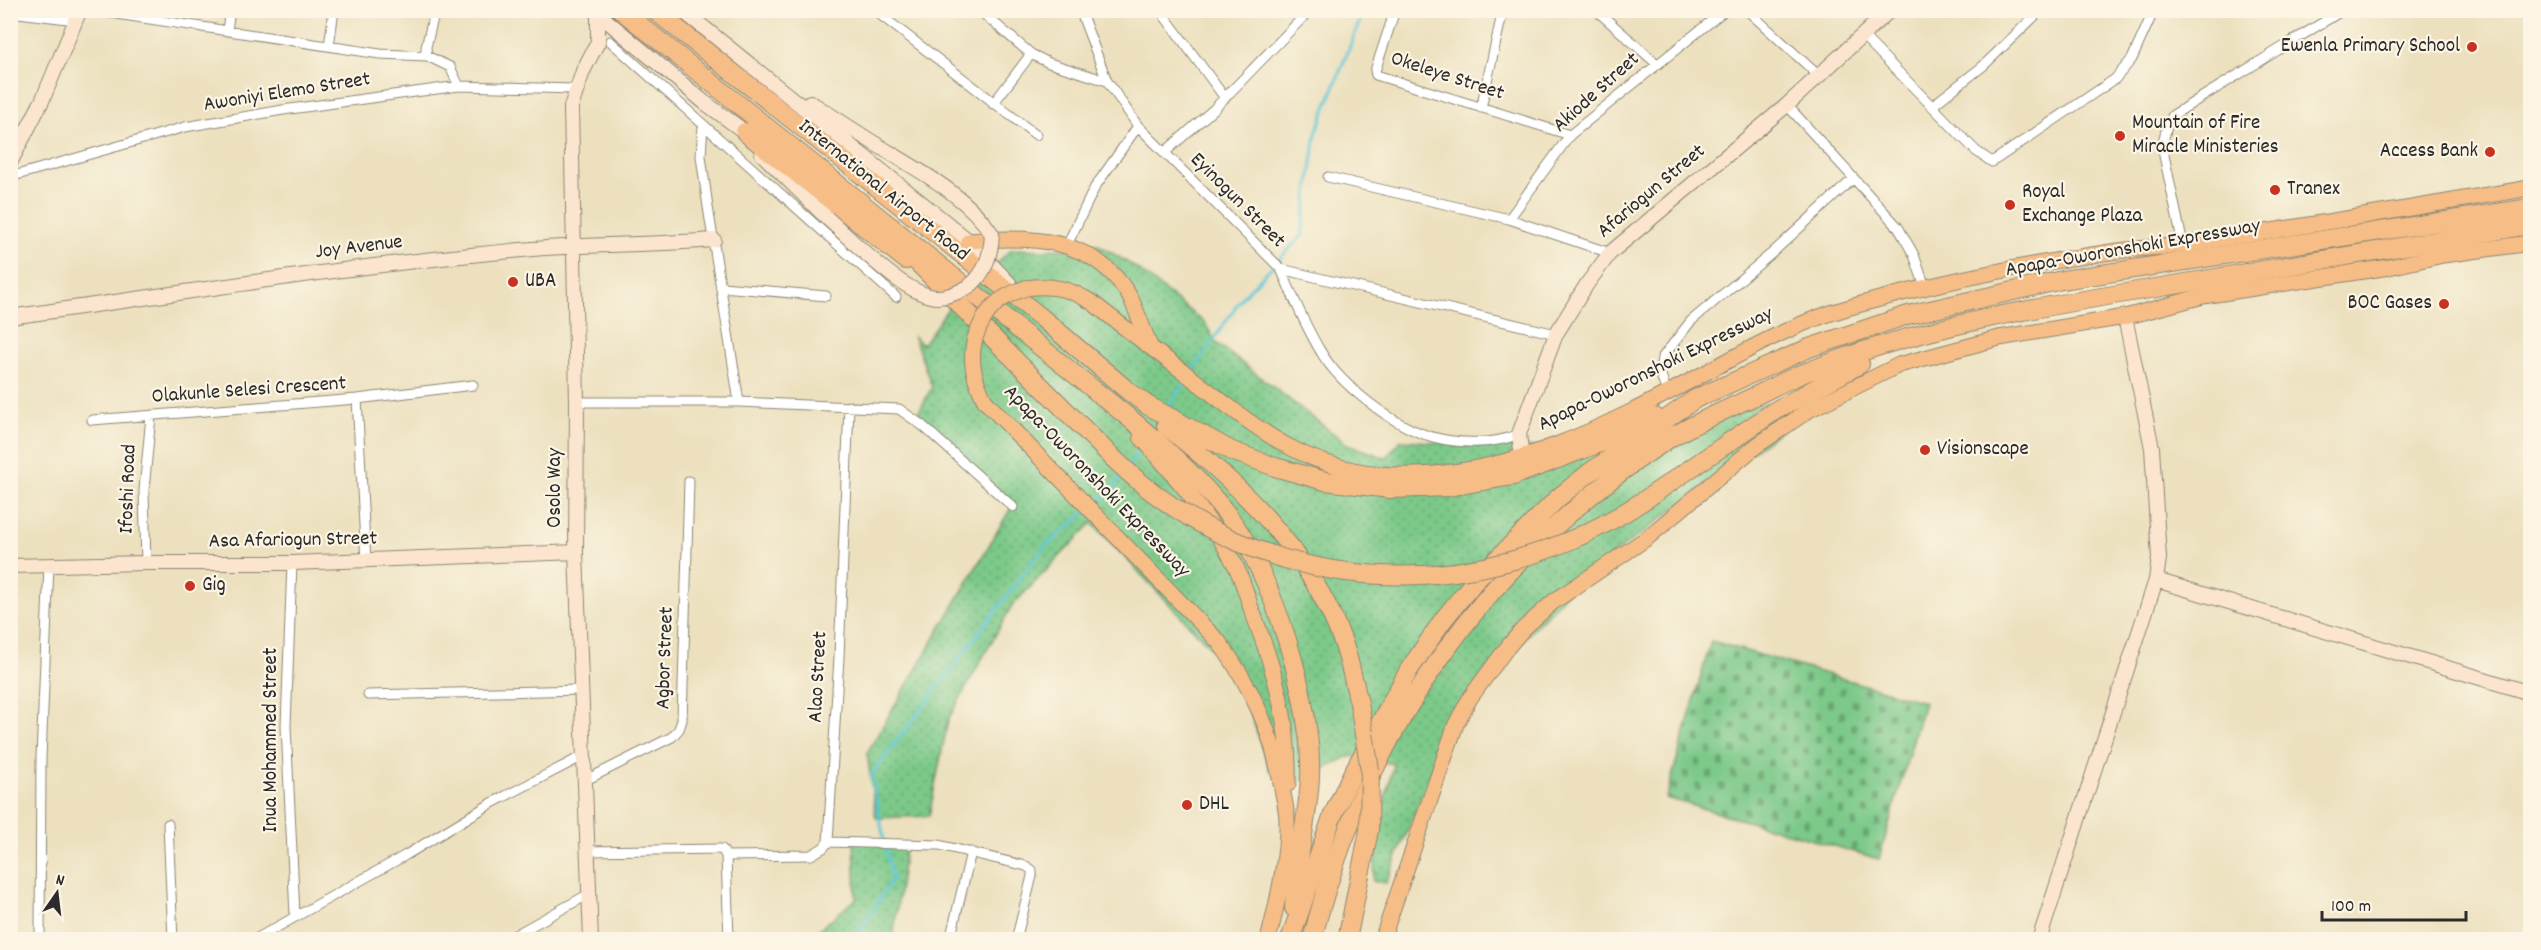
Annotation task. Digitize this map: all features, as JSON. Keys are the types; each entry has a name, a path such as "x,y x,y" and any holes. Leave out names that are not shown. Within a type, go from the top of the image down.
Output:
{"highway":[{"name":"International Airport Road","path":"621,10 1116,407 1139,415"},
{"name":"International Airport Road","path":"654,10 1042,318 1127,390 1139,415"},
{"path":"745,132 798,153"},
{"path":"745,132 941,288"},
{"path":"850,192 941,288 1113,458 1136,480 1174,508 1243,545 1314,566 1379,575 1446,574 1521,559 1591,533 1646,499 1776,410 1833,376 1888,350 1983,318"},
{"name":"Apapa-Oworonshoki Expressway","path":"1292,932 1332,818 1351,776 1409,670 1443,620 1473,583 1558,498 1695,399 1809,348 1919,313 2062,280 2530,208"},
{"name":"Apapa-Oworonshoki Expressway","path":"1312,939 1330,878 1354,814 1381,753 1418,689 1451,640 1498,585 1566,516 1666,440 1804,373 1887,343 1983,318 2441,248 2530,225"},
{"path":"1165,436 1232,451 1275,467 1325,481 1390,489 1448,487 1513,476 1600,443 1695,399"},
{"path":"1139,415 1254,502 1286,540 1322,596 1342,642 1359,704 1370,770 1369,830 1347,939"},
{"path":"1165,436 1246,543 1280,620 1299,686 1310,775 1294,883 1292,932"}],"main road":[{"name":"Apapa-Oworonshoki Expressway","path":"1268,939 1280,879 1287,820 1276,756 1267,727 1250,688 1236,665 1204,627 985,400 978,389 971,363 975,338 982,319 995,304 1011,293 1043,285 1077,293 1272,438 1309,457 1352,470 1393,475 1433,474 1522,458 1558,446 1667,393 1769,338 1841,309 1925,287 2112,252 2182,245 2530,188"},
{"path":"969,241 1008,238 1067,245 1088,254 1108,269 1130,298 1151,349"},
{"name":"Apapa-Oworonshoki Expressway","path":"1382,939 1456,724 1470,698 1506,648 1553,602 1647,537 1756,446 1809,410 1899,365 1999,338 2125,317 2203,296 2389,267 2441,248 2530,243"},
{"path":"1139,415 1165,436 1211,525 1234,562 1262,637 1280,693 1289,748 1287,820"}],"street":[{"path":"90,10 380,54 427,56 450,67 459,86"},
{"path":"227,30 230,10"},
{"path":"329,46 334,10"},
{"path":"427,56 426,47 435,10"},
{"name":"International Airport Road","path":"682,10 969,241 1042,318"},
{"path":"874,10 1036,135"},
{"path":"979,10 1031,54 1049,63 1107,81"},
{"name":"Eyinogun Street","path":"1080,10 1107,81 1137,126 1281,269 1556,334"},
{"path":"1160,10 1225,98"},
{"path":"1164,153 1225,98 1310,10"},
{"name":"Okeleye Street","path":"1395,10 1375,71 1376,75 1570,135"},
{"path":"1481,108 1503,10"},
{"path":"1596,10 1657,64"},
{"name":"Akiode Street","path":"1509,219 1570,135 1725,10"},
{"path":"1747,10 1819,76"},
{"name":"Afariogun Street","path":"1522,458 1519,434 1556,334 1587,284 1610,253 1787,105 1890,10"},
{"path":"1932,106 1983,66 2041,10"},
{"path":"1863,36 1976,151 1986,160 1995,161 2115,79 2133,59 2154,10"},
{"path":"2182,245 2162,146 2173,114 2343,10"},
{"path":"10,12 78,15 42,101 10,163"},
{"path":"596,12 704,102 745,132 765,158 827,218 901,282 921,293 938,297 959,292 975,282 987,262 992,234 982,219 965,203 754,67"},
{"name":"Osolo Way","path":"591,939 576,552 577,402 571,107 575,89 604,41 596,12"},
{"path":"604,41 626,36"},
{"path":"604,41 703,125 896,297"},
{"path":"993,104 1031,54"},
{"name":"Awoniyi Elemo Street","path":"10,177 185,127 283,110 459,86 575,89"},
{"path":"1787,105 1898,227 1914,255 1925,287"},
{"path":"703,125 701,156 739,402"},
{"path":"1067,245 1095,187 1137,126"},
{"path":"1328,177 1509,219 1610,253"},
{"path":"1667,393 1660,372 1662,358 1691,321 1771,254 1853,179"},
{"name":"Joy Avenue","path":"10,317 348,269 573,246 714,240"},
{"path":"1281,269 1321,354 1344,381 1381,410 1414,430 1433,437 1470,442 1498,440 1519,434"},
{"path":"722,286 826,296"},
{"path":"2039,939 2156,580 2159,558 2152,448 2125,317"},
{"path":"357,399 473,385"},
{"name":"Olakunle Selesi Crescent","path":"92,420 357,399 366,561"},
{"path":"577,402 739,402 899,409 908,414 1013,507"},
{"name":"Alao Street","path":"828,842 849,406"},
{"name":"Ifoshi Road","path":"146,563 144,489 151,416"},
{"name":"Agbor Street","path":"586,780 672,736 682,720 688,481"},
{"name":"Asa Afariogun Street","path":"10,566 292,563 576,552"},
{"name":"Inua Mohammed Street","path":"292,563 286,726 295,915"},
{"path":"40,939 41,758 49,565"},
{"path":"2156,580 2530,693"},
{"path":"368,695 582,690"},
{"path":"254,939 406,855 492,803 583,756"},
{"path":"168,824 173,939"},
{"path":"726,856 811,855 824,848 828,842 872,845 939,845 970,852 1032,870 1016,939"},
{"path":"587,851 718,849 724,851 729,939"},
{"path":"951,939 970,852"},
{"path":"506,939 589,894"}],"green space":[{"path":"1097,244 1132,265 1205,323 1216,343 1347,444 1386,458 1401,440 1489,446 1609,449 1767,403 1799,417 1580,579 1456,712 1386,883 1373,881 1380,817 1394,764 1349,756 1301,782 1270,772 1251,714 1221,658 1092,523 1011,607 948,720 929,816 876,818 867,753 1014,503 916,417 932,387 914,337 923,344 949,307 1012,249 1047,250"},
{"path":"1711,641 1924,702 1879,859 1666,798"},
{"path":"854,838 872,839 905,848 893,939 806,940 856,899"}],"waterway":[{"path":"1191,373 1243,296 1302,236 1316,133 1364,10"},
{"path":"1168,408 1186,381"},
{"path":"1130,465 1143,445"},
{"path":"1094,505 1113,489 1122,475"},
{"path":"847,940 863,927 892,879 871,775 1044,547 1087,511"}],"place":[{"name":"Ewenla Primary School","path":"2472,47"},
{"name":"Mountain of Fire Miracle Ministeries","path":"2120,136"},
{"name":"Access Bank","path":"2490,152"},
{"name":"Tranex","path":"2275,190"},
{"name":"Royal Exchange Plaza","path":"2010,205"},
{"name":"UBA","path":"513,282"},
{"name":"BOC Gases","path":"2444,304"},
{"name":"Visionscape","path":"1925,450"},
{"name":"Gig","path":"190,586"},
{"name":"DHL","path":"1187,805"}]}
